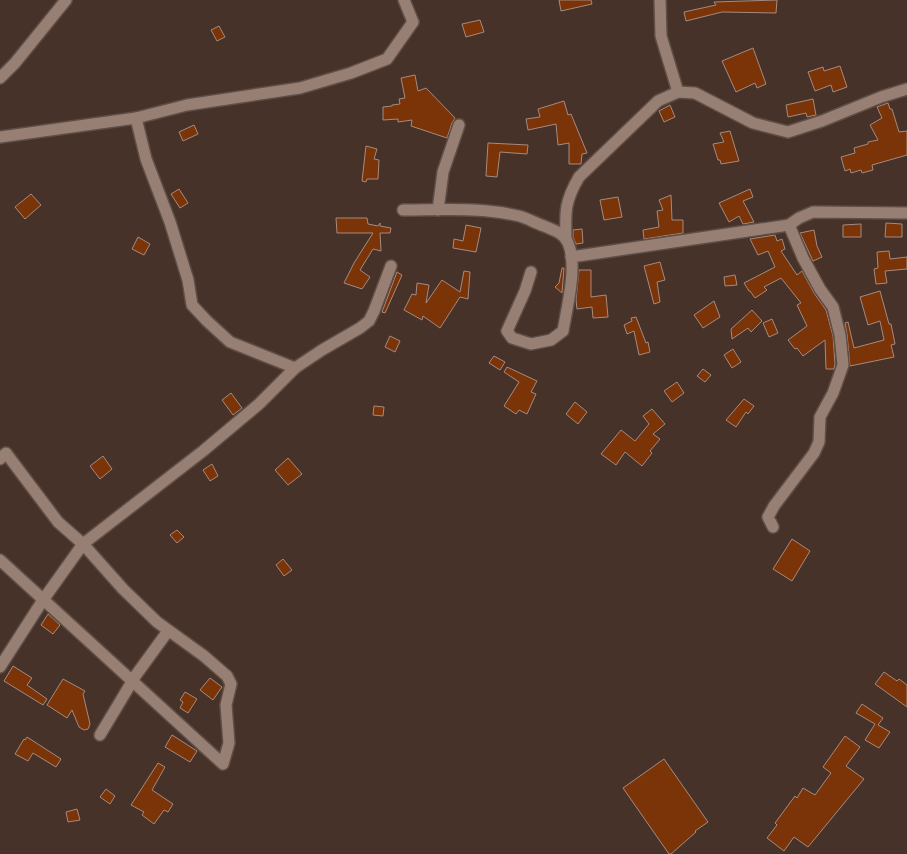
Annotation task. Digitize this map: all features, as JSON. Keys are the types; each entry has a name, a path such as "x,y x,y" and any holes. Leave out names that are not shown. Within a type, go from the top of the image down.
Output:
{"street":[{"path":"0,78 27,49 66,0"},
{"path":"0,137 136,118 187,105 300,88 351,73 387,59 413,22 404,0"},
{"path":"660,0 661,36 678,92"},
{"path":"566,239 565,209 579,177 658,101 678,92 695,93 753,123 788,132 907,89"},
{"path":"136,118 146,159 170,222 188,280 192,305 207,322 230,342 294,368"},
{"path":"438,210 444,172 458,125"},
{"path":"403,210 497,212 521,217 558,232 566,239 569,244 571,257 571,284 562,331 551,340 531,344 512,338 507,331 525,291 531,272"},
{"path":"571,257 790,225 799,218 813,212 907,214"},
{"path":"773,526 768,517 774,506 807,465 819,442 820,417 833,393 843,365 840,335 833,307 820,290 807,266 790,225"},
{"path":"0,667 43,600 83,544 203,451 259,404 294,368 369,321 391,266"},
{"path":"0,560 223,764 229,744 226,706 230,684 228,676 204,656 168,631 123,589 83,544 58,522 2,453"},
{"path":"100,735 132,681 168,631"}],"building":[{"path":"559,0 591,0 592,4 561,11"},
{"path":"777,0 776,13 722,12 686,21 684,12 716,5 714,2"},
{"path":"480,20 484,32 466,37 462,24"},
{"path":"219,26 225,37 217,41 211,30"},
{"path":"753,48 766,84 757,88 755,83 736,92 722,61"},
{"path":"840,66 847,87 833,92 831,85 815,91 808,72 823,67 824,71"},
{"path":"415,75 418,91 426,88 455,118 447,138 411,126 412,120 398,122 398,119 383,120 383,107 400,104 399,99 405,98 401,78"},
{"path":"813,99 816,115 807,117 806,113 788,117 786,105"},
{"path":"564,101 568,115 571,114 587,153 582,154 581,164 569,164 569,143 558,145 556,124 528,130 526,119 540,117 538,109"},
{"path":"888,103 890,109 892,109 899,132 907,131 907,155 872,165 873,170 862,173 861,170 851,173 850,169 845,171 841,157 855,153 854,148 878,140 870,125 882,118 877,107"},
{"path":"670,105 675,117 664,122 659,111"},
{"path":"194,125 198,134 183,141 179,132"},
{"path":"730,131 739,161 721,164 713,144 724,142 720,133"},
{"path":"488,143 528,145 527,154 500,152 497,177 486,176"},
{"path":"366,146 377,149 374,159 379,160 378,179 367,179 366,182 362,181"},
{"path":"179,189 188,203 180,208 171,194"},
{"path":"750,189 753,197 743,201 754,222 743,224 739,216 729,222 719,203"},
{"path":"31,194 41,205 25,219 15,207"},
{"path":"671,195 672,220 683,220 683,233 644,239 643,230 659,227 657,211 663,210 659,200"},
{"path":"618,197 622,217 604,220 600,200"},
{"path":"336,218 367,218 368,224 378,226 380,223 380,226 391,228 390,233 380,233 381,251 373,249 360,270 370,277 362,289 344,283 373,233 337,233"},
{"path":"886,223 902,224 902,237 885,237"},
{"path":"861,224 861,237 843,237 843,225"},
{"path":"466,225 481,228 476,252 453,248 454,239 463,241"},
{"path":"582,229 583,243 576,244 573,230"},
{"path":"814,230 817,246 822,257 813,261 800,233"},
{"path":"775,235 777,241 782,239 785,249 781,251 797,275 802,271 826,310 833,336 834,369 826,369 825,340 803,356 788,340 807,326 797,305 801,303 781,278 764,287 767,290 755,298 744,283 775,267 768,251 758,255 750,239"},
{"path":"138,237 150,244 144,255 132,249"},
{"path":"889,251 890,259 907,257 907,269 885,271 887,283 876,284 874,269 878,268 877,252"},
{"path":"660,262 665,280 657,282 660,302 654,304 644,266"},
{"path":"562,268 564,268 562,293 555,287 559,283"},
{"path":"579,270 591,270 591,297 606,295 608,317 593,318 592,307 577,309"},
{"path":"464,271 470,272 468,299 460,297 440,328 423,316 422,320 404,310 412,294 416,295 417,283 429,285 426,303 442,280 460,292"},
{"path":"397,272 402,275 385,313 382,312"},
{"path":"735,275 737,285 725,286 724,277"},
{"path":"880,291 889,324 891,324 895,344 891,345 894,357 850,366 845,323 848,322 854,348 884,340 880,321 868,325 860,297"},
{"path":"714,301 720,317 703,328 694,315"},
{"path":"752,310 762,321 751,332 748,328 732,339 731,329"},
{"path":"636,317 646,343 648,342 650,352 639,355 634,331 627,334 624,325 632,321 631,318"},
{"path":"772,319 778,333 769,337 763,323"},
{"path":"390,336 400,341 395,352 385,347"},
{"path":"733,349 741,362 732,368 724,355"},
{"path":"494,356 505,362 500,370 489,363"},
{"path":"507,367 537,381 531,392 536,394 527,414 519,410 516,414 504,406 519,382 504,372"},
{"path":"703,369 711,375 705,382 697,376"},
{"path":"677,382 684,393 672,402 664,391"},
{"path":"231,393 242,408 233,415 222,400"},
{"path":"744,399 754,406 748,414 746,412 736,427 726,420"},
{"path":"575,402 587,412 578,424 566,414"},
{"path":"374,406 384,407 383,416 373,415"},
{"path":"652,409 665,424 653,434 660,439 650,451 652,453 642,466 625,452 616,465 601,454 621,430 635,441 649,424 643,416"},
{"path":"103,456 112,469 100,479 90,466"},
{"path":"288,458 302,474 288,485 275,470"},
{"path":"212,464 218,476 210,481 203,470"},
{"path":"177,530 184,537 177,543 170,535"},
{"path":"792,539 810,551 792,581 773,569"},
{"path":"283,559 292,570 284,576 276,565"},
{"path":"48,614 60,625 53,634 41,625"},
{"path":"13,666 32,678 27,685 47,699 43,705 4,681"},
{"path":"884,672 907,685 907,707 875,684"},
{"path":"210,678 222,687 213,700 200,690"},
{"path":"63,679 85,691 83,694 90,724 88,729 84,730 79,727 72,710 67,718 47,705"},
{"path":"185,692 197,699 188,713 180,708 183,702 180,700"},
{"path":"862,704 883,718 878,725 890,732 879,748 865,740 875,724 856,713"},
{"path":"172,735 197,751 190,762 165,747"},
{"path":"845,736 860,747 846,766 864,779 808,847 794,837 784,851 767,838 777,825 775,823 795,796 797,798 803,788 815,795 831,773 823,767"},
{"path":"27,737 61,759 56,767 33,753 28,761 15,754"},
{"path":"664,759 708,822 695,831 671,854 669,854 623,788"},
{"path":"158,763 165,767 152,790 173,804 168,812 164,810 154,824 142,815 144,812 131,805"},
{"path":"106,789 115,796 110,804 100,797"},
{"path":"77,809 80,820 68,822 66,812"}]}
